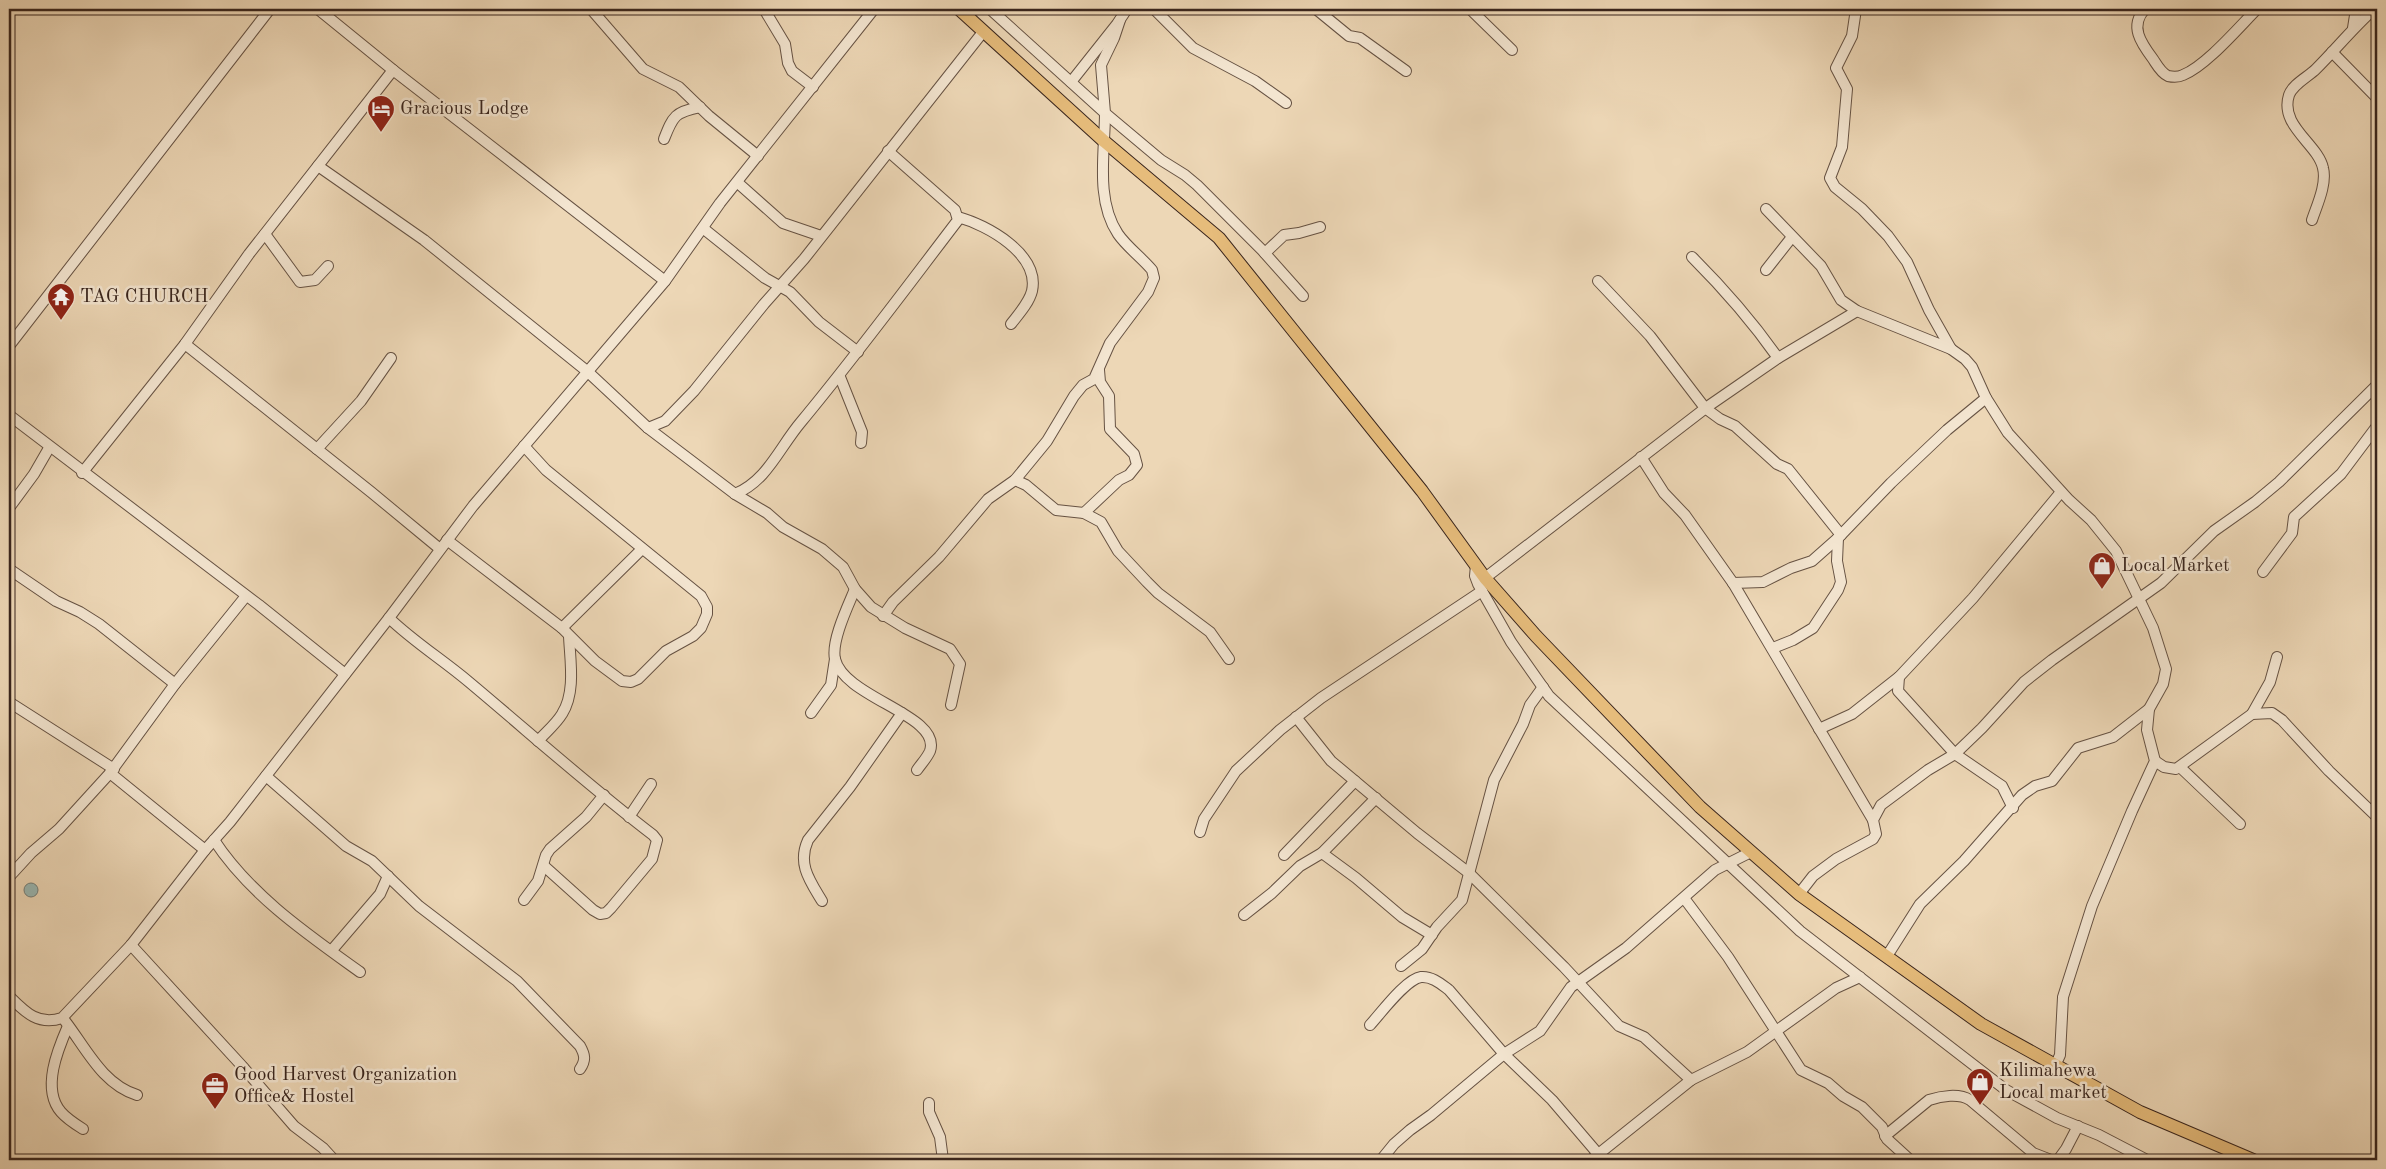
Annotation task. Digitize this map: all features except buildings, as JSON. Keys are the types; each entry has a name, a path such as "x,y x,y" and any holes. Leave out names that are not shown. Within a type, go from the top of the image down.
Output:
{"main road":[{"path":"961,11 1105,142 1219,238 1422,491 1485,578 1543,643 1700,807 1799,894 1981,1024 2140,1112 2253,1160"}],"street":[{"path":"9,346 270,9"},
{"path":"318,9 393,70 666,281"},
{"path":"591,9 643,69 679,87 758,156"},
{"path":"764,9 785,44 788,63 792,71 813,87"},
{"path":"83,1130 62,1113 53,1096 52,1074 65,1022 131,945 266,776 447,540 524,446 666,281 704,229 720,203 738,183 874,9"},
{"path":"961,11 977,9"},
{"path":"990,9 1161,160 1185,175 1265,253 1303,296"},
{"path":"1071,82 1127,9"},
{"path":"1154,9 1193,48 1255,81 1286,103"},
{"path":"1316,9 1349,36 1360,38 1406,71"},
{"path":"1470,9 1512,50"},
{"path":"1856,9 1852,36 1836,68 1847,89 1842,147 1830,178 1835,187 1862,209 1888,236 1908,262 1929,310 1950,349"},
{"path":"2145,9 2139,15 2137,23 2139,40 2161,72 2173,77 2183,75 2199,65 2257,9"},
{"path":"2353,28 2356,9"},
{"path":"2312,220 2322,189 2324,170 2321,162 2290,120 2288,97 2292,90 2374,9"},
{"path":"883,616 893,602 939,557 956,534 988,499 1015,480 1047,441 1083,384 1094,379 1110,343 1148,292 1154,278 1152,270 1118,235 1114,228 1103,185 1105,112 1101,65 1120,20"},
{"path":"648,428 665,421 694,391 778,287 804,259 983,32"},
{"path":"2332,52 2377,98"},
{"path":"82,473 185,344 265,234 393,70"},
{"path":"664,139 674,116 686,110 700,107"},
{"path":"888,151 955,210 958,217 974,222 1001,238 1020,253 1026,262 1033,282 1031,294 1011,324"},
{"path":"318,166 424,240 588,372 648,428 782,527 833,557 843,567 855,589 871,607 883,616 944,645 955,653 960,664 951,705"},
{"path":"738,183 783,223 821,236"},
{"path":"1766,209 1822,266 1841,300 1857,311 1950,349 1961,355 1972,367 1986,398 2008,433 2061,492 2091,520 2116,551 2153,628 2166,669 2162,684 2149,709 2113,737 2078,748 2057,777 2022,795 2013,808 1964,861 1920,904 1887,956"},
{"path":"735,494 749,489 760,480 799,424 840,377 958,217"},
{"path":"1265,253 1284,235 1299,234 1320,227"},
{"path":"704,229 728,250 778,287 790,292 819,322 858,352"},
{"path":"265,234 300,282 315,280 328,266"},
{"path":"1766,270 1792,237"},
{"path":"1692,256 1727,292 1778,358"},
{"path":"1598,281 1650,336 1705,408 1720,419 1735,426 1777,464 1788,469 1839,537 1837,561 1841,582 1838,590 1812,628 1793,640 1772,648"},
{"path":"1485,578 1705,408 1778,358 1857,311"},
{"path":"185,344 440,549"},
{"path":"317,449 361,401 391,358"},
{"path":"1084,513 1119,480 1129,475 1137,465 1134,454 1110,429 1109,396 1100,382 1099,370"},
{"path":"840,377 862,432 861,443"},
{"path":"1874,820 1881,805 1928,770 1955,754 1982,728 2024,682 2161,583 2214,530 2256,502 2279,482 2377,385"},
{"path":"1733,583 1762,582 1772,579 1791,568 1812,561 1839,537 1898,476 1947,430 1986,398"},
{"path":"9,415 49,448 246,596 345,674"},
{"path":"2263,572 2292,532 2294,517 2341,474 2377,426"},
{"path":"447,540 565,632 611,674 622,681 631,682 638,679 666,651 692,636 701,628 707,614 707,607 701,596 642,550 546,470 524,446"},
{"path":"9,508 34,474 49,448"},
{"path":"1641,457 1664,493 1685,515 1733,583 1874,820 1876,834 1873,839 1836,859 1813,876 1799,894"},
{"path":"1015,480 1026,485 1056,510 1084,513 1101,522 1118,551 1158,593 1210,632 1229,659"},
{"path":"1819,729 1852,714 1899,677 1979,590 2061,492"},
{"path":"565,632 642,550"},
{"path":"1476,565 1475,576 1511,642 1550,696 1589,736 1728,863 1800,932 2006,1090 2056,1118 2099,1134 2147,1160"},
{"path":"9,569 56,601 92,620 176,684"},
{"path":"811,713 831,685 835,649 844,615 855,589"},
{"path":"1200,832 1204,819 1236,771 1296,716 1482,590"},
{"path":"9,878 31,853 59,829 112,771 176,684 246,596"},
{"path":"389,618 408,636 443,661 657,840 656,850 652,859 606,913 600,914 593,910 544,866"},
{"path":"538,741 562,715 566,705 571,679 565,632"},
{"path":"2155,762 2173,770 2180,767 2252,714 2270,682 2277,657"},
{"path":"835,659 849,681 922,726 930,737 930,750 917,770"},
{"path":"1899,677 1898,691 1955,754 2002,786 2013,808"},
{"path":"1401,966 1422,949 1462,900 1494,780 1523,724 1530,705 1543,687"},
{"path":"9,702 112,771 205,850"},
{"path":"2055,1066 2060,1055 2064,997 2092,906 2155,762 2148,730 2149,709"},
{"path":"822,901 803,866 804,848 902,713"},
{"path":"2252,714 2272,713 2282,720 2329,771 2377,817"},
{"path":"1296,716 1331,761 1469,873 1578,981 1619,1026 1644,1037 1691,1080"},
{"path":"2180,767 2240,824"},
{"path":"266,776 339,840 355,852 366,857 419,906 532,995 580,1046 585,1054 584,1063 580,1068"},
{"path":"1284,855 1355,782"},
{"path":"629,817 651,784"},
{"path":"524,900 538,881 546,855 557,840 574,828 604,795"},
{"path":"1244,915 1272,893 1300,866 1322,853 1376,798"},
{"path":"214,840 232,866 285,916 311,938 332,950 360,972"},
{"path":"1381,1160 1394,1144 1504,1054 1540,1030 1565,994 1578,981 1626,948 1709,875 1751,852"},
{"path":"1322,853 1356,878 1402,917 1432,935"},
{"path":"332,950 380,894 388,876"},
{"path":"1684,898 1728,957 1801,1070 1856,1102 1882,1127 1886,1136 1910,1160"},
{"path":"131,945 242,1066 294,1126 323,1148 334,1160"},
{"path":"1370,1025 1404,986 1415,978 1428,978 1449,990 1504,1054 1552,1100 1595,1158 1691,1080 1747,1052 1836,988 1860,977"},
{"path":"9,996 37,1020 65,1022"},
{"path":"9,1011 20,1007"},
{"path":"65,1022 104,1074 125,1092 137,1095"},
{"path":"1886,1136 1929,1100 1962,1096 1970,1100 2033,1153 2051,1160"},
{"path":"929,1103 929,1112 940,1137 943,1160"},
{"path":"2058,1160 2078,1126"}],"water":[{"path":"28,883 34,883 38,890 34,897 28,897 24,893 24,887"}],"place":[{"name":"Gracious Lodge","path":"381,133"},
{"name":"TAG CHURCH","path":"61,321"},
{"name":"Local Market","path":"2102,590"},
{"name":"Kilimahewa Local market","path":"1980,1106"},
{"name":"Good Harvest Organization Office& Hostel","path":"215,1110"}]}
